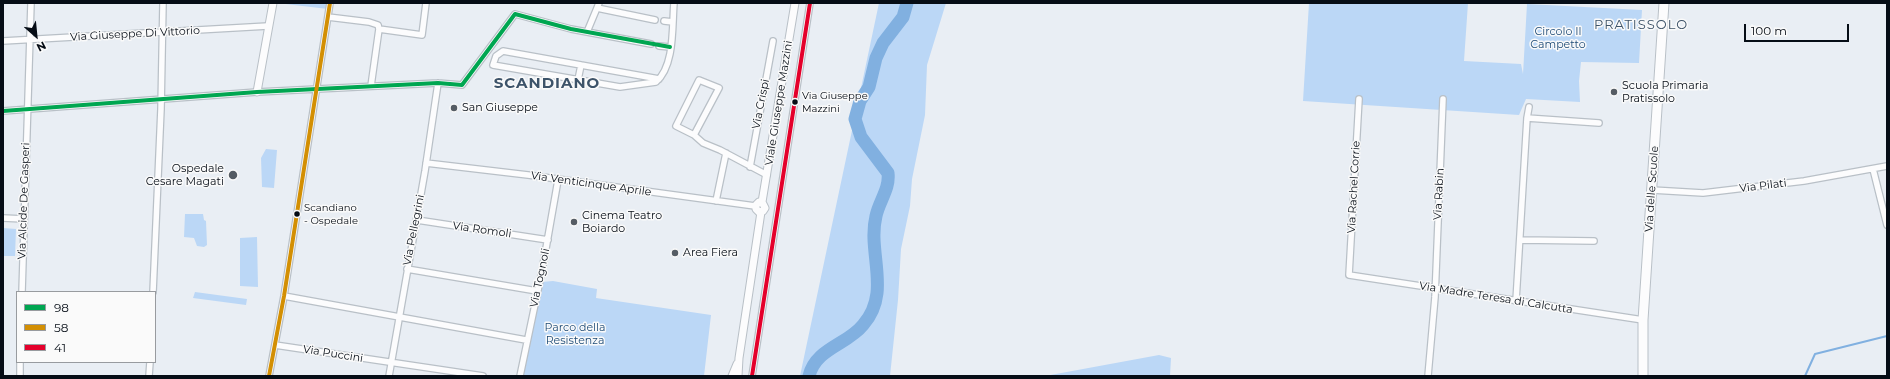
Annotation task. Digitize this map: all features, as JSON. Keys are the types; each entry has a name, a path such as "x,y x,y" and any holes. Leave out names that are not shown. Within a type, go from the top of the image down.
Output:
{"main road":[{"name":"Via delle Scuole","path":"1643,376 1643,320 1664,3"}],"street":[{"name":"Via Alcide De Gasperi","path":"22,291 30,3"},
{"path":"153,291 161,100 163,3"},
{"path":"257,92 273,3"},
{"path":"269,376 284,296 330,3"},
{"path":"328,17 369,22 378,27 422,35 426,3"},
{"path":"659,79 503,51 496,56 493,65 624,87 637,83 651,83 659,79 667,65 674,3"},
{"name":"Viale Giuseppe Mazzini","path":"738,376 758,209 765,208 762,202 768,175 795,3"},
{"name":"Viale Giuseppe Mazzini","path":"752,376 810,3"},
{"path":"587,32 598,6 655,20"},
{"path":"3,111 257,92 438,83 462,85 515,14 540,19 587,32 651,44"},
{"path":"664,21 673,22"},
{"name":"Via Giuseppe Di Vittorio","path":"3,41 268,26"},
{"path":"371,86 378,27"},
{"name":"Via Crispi","path":"750,167 773,42"},
{"path":"659,46 670,48"},
{"path":"578,80 581,65"},
{"path":"694,135 719,88 699,80 676,126 694,135 703,143 768,175"},
{"name":"Via Pellegrini","path":"389,376 417,220 438,83"},
{"name":"Via Rachel Corrie","path":"1349,275 1359,98"},
{"name":"Via Rabin","path":"1428,376 1436,288 1443,99"},
{"path":"1516,301 1528,107"},
{"path":"1527,118 1599,123"},
{"path":"716,201 726,153"},
{"name":"Via Venticinque Aprile","path":"426,163 716,201 758,209"},
{"name":"Via Pilati","path":"1652,190 1703,193 1797,182 1887,166"},
{"path":"1873,169 1887,225"},
{"name":"Via Tognoli","path":"520,376 526,340 542,271 558,180"},
{"path":"3,218 24,219"},
{"name":"Via Romoli","path":"417,220 548,240"},
{"path":"1520,240 1594,241"},
{"path":"407,269 537,290"},
{"name":"Via Madre Teresa di Calcutta","path":"1349,275 1643,320"},
{"path":"284,296 526,340"},
{"name":"Via Puccini","path":"275,345 483,376"},
{"name":"Viale Giuseppe Mazzini","path":"732,376 739,358"},
{"path":"20,363 20,376"},
{"path":"149,376 150,363"}],"green space":[{"path":"277,3 329,3 328,9"},
{"path":"879,3 946,3 927,65 925,115 912,179 910,206 901,249 898,300 890,376 800,376"},
{"name":"Circolo Il Campetto","path":"1309,3 1468,3 1464,61 1521,64 1523,74 1527,4 1642,10 1639,63 1581,62 1579,81 1580,102 1526,99 1519,115 1303,101"},
{"path":"266,149 277,150 274,188 262,187 261,158"},
{"path":"185,214 203,214 204,220 206,221 207,245 204,247 197,246 194,238 184,237"},
{"path":"3,228 16,229 15,256 3,256"},
{"path":"257,237 258,287 240,286 240,238"},
{"name":"Parco della Resistenza","path":"553,281 597,289 596,298 711,315 704,376 523,376 542,282"},
{"path":"195,292 247,299 246,305 193,298"},
{"path":"1159,355 1171,358 1170,376 1045,376"}],"waterway":[{"path":"809,376 818,359 856,332 863,325 872,312 876,299 877,272 874,230 877,211 886,190 888,173 861,137 855,119 860,101 869,87 876,58 883,43 903,17 907,3"},
{"path":"1805,376 1815,354 1887,336"}],"transit line":[{"name":"58","path":"269,376 284,296 330,3"},
{"name":"41","path":"752,376 810,3"},
{"name":"98","path":"3,111 257,92 438,83 462,85 515,14 571,29 670,47"}],"place":[{"name":"Scuola Primaria Pratissolo","path":"1614,92"},
{"name":"Via Giuseppe Mazzini","path":"795,102"},
{"name":"San Giuseppe","path":"454,108"},
{"name":"Ospedale Cesare Magati","path":"233,175"},
{"name":"Scandiano - Ospedale","path":"297,214"},
{"name":"Cinema Teatro Boiardo","path":"574,222"},
{"name":"Area Fiera","path":"675,253"}],"district":[{"name":"PRATISSOLO","path":"1641,25"},
{"name":"SCANDIANO","path":"547,84"}]}
